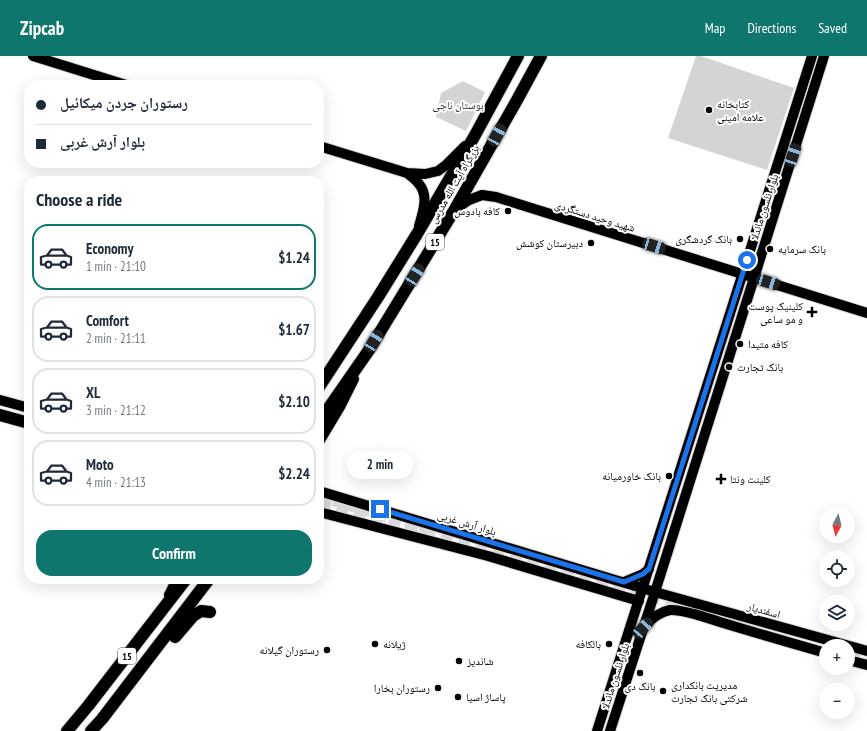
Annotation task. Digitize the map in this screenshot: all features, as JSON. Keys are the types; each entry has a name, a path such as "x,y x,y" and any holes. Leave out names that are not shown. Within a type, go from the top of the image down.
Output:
{"highway":[{"name":"بزرگراه آیت الله مدرس","path":"324,379 417,234 474,138 518,56"},
{"name":"بزرگراه آیت الله مدرس","path":"324,415 374,341 456,209 518,100 540,56"},
{"path":"0,416 24,422"},
{"name":"15","path":"67,731 182,584"},
{"name":"15","path":"91,731 102,719 206,584"},
{"path":"145,663 162,650 193,616 201,611 210,612"}],"main road":[{"path":"33,56 110,80"},
{"name":"بلوار نلسون ماندلا","path":"597,731 812,56"},
{"name":"بلوار نلسون ماندلا","path":"610,731 824,56"},
{"path":"324,148 407,173 425,174 438,171 474,138"},
{"path":"407,173 419,184 425,195 424,206 417,234"},
{"name":"شهید وحید دستگردی","path":"456,209 468,200 482,195 496,197 867,313"},
{"path":"324,433 374,341"},
{"path":"0,400 24,407"},
{"path":"0,416 24,424"},
{"name":"بلوار آرش غربی","path":"324,493 655,592"},
{"path":"324,513 488,556 639,600"},
{"name":"بلوار آرش غربی","path":"502,550 590,576 608,578"},
{"path":"624,582 643,574 649,569"},
{"path":"160,614 175,584"},
{"path":"198,595 209,584"},
{"name":"اسفندیار","path":"655,592 867,651"},
{"path":"643,628 650,620 661,613 670,610 677,610 819,651"},
{"path":"855,662 867,665"}],"green space":[{"path":"696,56 701,56 794,88 767,170 668,138"},
{"name":"بوستان ناجی","path":"463,81 485,92 466,131 436,117 441,93"}],"tunnel":[{"path":"324,498 427,529"},
{"path":"324,505 483,547 639,594 692,607"},
{"path":"855,657 867,660"}],"place":[{"name":"کتابخانه علامه امینی","path":"709,110"},
{"name":"کافه بادوس","path":"508,211"},
{"name":"بانک گردشگری","path":"740,239"},
{"name":"دبیرستان کوشش","path":"591,243"},
{"name":"بانک سرمایه","path":"770,249"},
{"name":"کلینیک پوست و مو ساعی","path":"812,312"},
{"name":"کافه متیدا","path":"740,344"},
{"name":"بانک تجارت","path":"729,367"},
{"name":"بانک خاورمیانه","path":"669,476"},
{"name":"کلینت ونتا","path":"721,479"},
{"name":"ژیلانه","path":"375,644"},
{"name":"بالکافه","path":"609,644"},
{"name":"رستوران گیلانه","path":"327,650"},
{"name":"شاندیز","path":"459,661"},
{"name":"بانک دی","path":"640,673"},
{"name":"رستوران بخارا","path":"438,688"},
{"name":"مدیریت بانکداری شرکتی بانک تجارت","path":"663,691"},
{"name":"پاساژ اسیا","path":"458,697"}],"route":[{"path":"380,509 624,582 643,574 649,569 747,260"}]}
